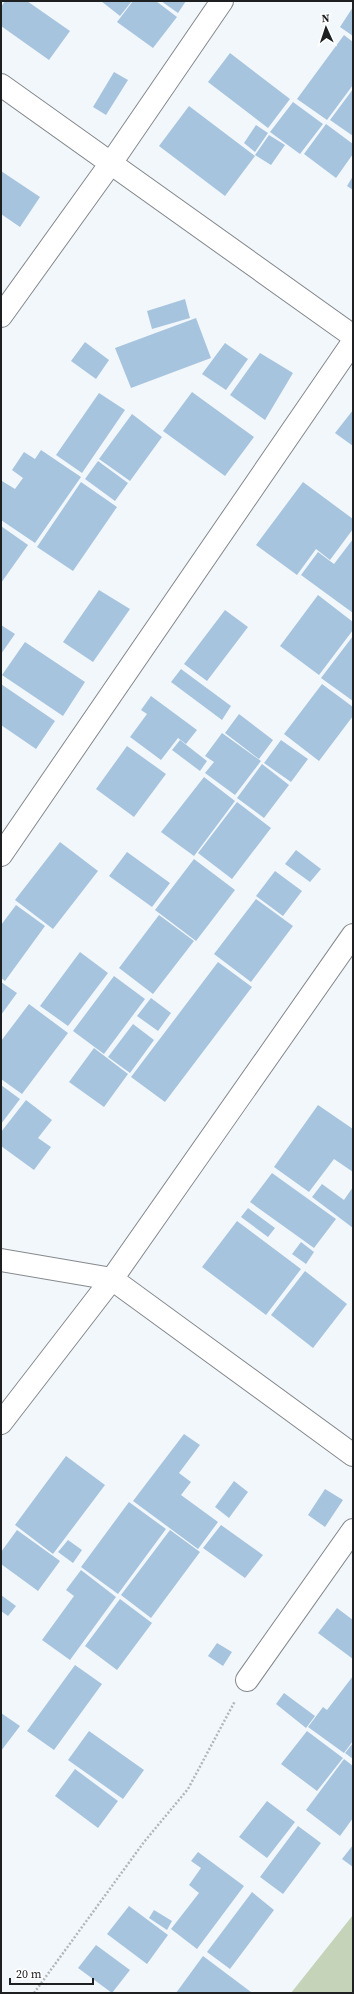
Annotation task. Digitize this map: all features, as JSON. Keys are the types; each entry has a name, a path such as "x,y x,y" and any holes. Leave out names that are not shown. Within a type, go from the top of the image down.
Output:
{"street":[{"path":"1,316 111,163 222,1"},
{"path":"1,85 353,336"},
{"path":"1,855 353,342"},
{"path":"1,1423 112,1279 353,935"},
{"path":"1,1260 112,1279 353,1455"},
{"path":"247,1680 353,1530"}],"path":[{"path":"34,1993 144,1842 188,1789 247,1680"}],"green space":[{"path":"353,1915 353,1993 291,1993"}],"building":[{"path":"5,1 27,1 70,31 49,60 1,26 1,7"},
{"path":"101,1 132,1 120,16"},
{"path":"133,1 156,1 177,17 153,48 117,22"},
{"path":"161,1 186,1 178,13"},
{"path":"353,7 353,36 340,27"},
{"path":"344,35 353,42 353,85 327,120 297,99"},
{"path":"230,53 290,99 268,128 208,82"},
{"path":"114,72 128,80 106,115 93,107"},
{"path":"353,89 353,136 330,120"},
{"path":"293,102 323,124 300,154 270,132"},
{"path":"189,106 255,156 225,196 159,146"},
{"path":"326,124 353,144 353,154 336,178 304,154"},
{"path":"256,125 268,133 255,152 244,143"},
{"path":"269,135 285,145 271,165 255,155"},
{"path":"1,171 40,197 20,227 1,214"},
{"path":"353,176 353,190 347,186"},
{"path":"185,299 190,318 152,329 147,311"},
{"path":"196,318 211,358 131,388 115,348"},
{"path":"85,342 109,360 96,379 71,361"},
{"path":"225,343 248,359 226,390 202,374"},
{"path":"260,353 293,373 265,420 230,395"},
{"path":"192,392 254,437 225,476 163,431"},
{"path":"99,393 125,410 82,473 56,455"},
{"path":"353,410 353,446 335,433"},
{"path":"132,414 162,437 130,481 99,459"},
{"path":"41,450 81,477 35,543 1,520 1,482 2,481 15,489 23,478 12,470 24,452 35,459"},
{"path":"98,461 128,483 115,501 85,479"},
{"path":"81,482 117,507 73,571 37,547"},
{"path":"303,482 353,519 353,529 330,560 316,549 297,575 256,545"},
{"path":"1,526 28,545 1,583"},
{"path":"353,539 353,613 301,575 318,552 334,564"},
{"path":"99,590 130,609 93,662 63,642"},
{"path":"318,595 353,622 353,630 319,675 280,646"},
{"path":"225,610 248,627 207,681 184,664"},
{"path":"1,625 15,634 1,654"},
{"path":"353,636 353,701 321,678"},
{"path":"25,642 85,682 63,716 2,675"},
{"path":"181,669 231,706 222,720 171,682"},
{"path":"1,684 55,721 36,749 1,725"},
{"path":"322,684 353,707 353,716 319,761 284,734"},
{"path":"151,696 197,730 186,744 178,738 161,760 130,737 147,714 141,710"},
{"path":"239,714 273,740 259,759 225,733"},
{"path":"222,733 261,761 235,795 205,773 214,762 205,756"},
{"path":"180,740 207,761 200,771 172,750"},
{"path":"281,740 308,759 291,782 264,763"},
{"path":"127,746 166,774 134,817 96,789"},
{"path":"262,764 289,785 264,818 237,798"},
{"path":"204,777 235,801 194,856 161,832"},
{"path":"237,802 271,828 232,879 198,853"},
{"path":"60,842 98,871 53,929 15,900"},
{"path":"296,850 321,869 310,882 285,864"},
{"path":"127,852 170,883 152,907 109,876"},
{"path":"194,859 235,890 196,941 155,910"},
{"path":"275,871 302,891 283,916 256,896"},
{"path":"256,899 293,926 251,982 214,954"},
{"path":"16,905 45,926 5,981 1,978 1,925"},
{"path":"159,915 194,941 153,994 119,968"},
{"path":"80,952 108,973 68,1026 40,1006"},
{"path":"218,962 252,987 165,1102 131,1077"},
{"path":"114,976 145,999 104,1054 73,1031"},
{"path":"1,982 17,993 1,1015"},
{"path":"151,998 171,1013 158,1031 137,1016"},
{"path":"29,1004 68,1033 22,1094 1,1079 1,1041"},
{"path":"133,1024 154,1040 130,1073 108,1057"},
{"path":"94,1048 128,1074 104,1107 69,1082"},
{"path":"1,1085 20,1099 1,1124"},
{"path":"26,1100 52,1120 38,1138 51,1147 34,1170 1,1146 1,1132"},
{"path":"318,1105 353,1129 353,1172 334,1159 309,1192 274,1167"},
{"path":"272,1173 336,1219 314,1248 250,1202"},
{"path":"322,1184 344,1200 353,1187 353,1228 312,1197"},
{"path":"248,1208 275,1228 268,1237 241,1217"},
{"path":"237,1221 301,1269 266,1315 202,1267"},
{"path":"301,1242 314,1252 306,1264 292,1254"},
{"path":"305,1271 347,1304 313,1348 271,1315"},
{"path":"184,1434 200,1445 179,1473 191,1482 181,1495 218,1522 198,1549 133,1501"},
{"path":"66,1456 105,1485 53,1554 15,1525"},
{"path":"234,1481 248,1492 229,1518 215,1507"},
{"path":"325,1489 343,1500 325,1527 308,1515"},
{"path":"129,1502 166,1529 118,1594 81,1567"},
{"path":"221,1525 263,1555 245,1578 203,1548"},
{"path":"17,1530 60,1561 38,1591 1,1564 1,1552"},
{"path":"170,1530 200,1552 151,1618 121,1595"},
{"path":"68,1540 82,1550 73,1563 58,1552"},
{"path":"81,1570 116,1597 70,1660 42,1640 74,1596 66,1590"},
{"path":"1,1595 16,1606 8,1616 1,1611"},
{"path":"120,1599 152,1623 117,1670 85,1646"},
{"path":"337,1608 353,1620 353,1659 318,1633"},
{"path":"217,1643 232,1652 223,1666 208,1656"},
{"path":"75,1665 102,1684 54,1750 27,1731"},
{"path":"353,1676 353,1741 344,1753 308,1727 323,1707 327,1710"},
{"path":"284,1693 315,1716 306,1728 276,1704"},
{"path":"1,1713 20,1726 1,1751"},
{"path":"89,1731 144,1770 123,1799 68,1760"},
{"path":"307,1731 343,1758 317,1791 281,1764"},
{"path":"353,1743 353,1759 345,1753"},
{"path":"344,1759 353,1766 353,1818 340,1836 306,1810"},
{"path":"75,1769 118,1801 98,1828 55,1796"},
{"path":"267,1801 295,1822 267,1858 239,1837"},
{"path":"298,1826 321,1843 283,1894 260,1877"},
{"path":"353,1845 353,1867 342,1859"},
{"path":"198,1852 244,1886 197,1949 171,1929 199,1893 189,1885 201,1868 191,1861"},
{"path":"252,1892 274,1910 230,1969 207,1952"},
{"path":"129,1906 168,1935 147,1964 107,1934"},
{"path":"154,1910 172,1921 167,1930 149,1918"},
{"path":"96,1945 130,1970 112,1993 78,1968"},
{"path":"203,1956 251,1992 176,1993"}]}
